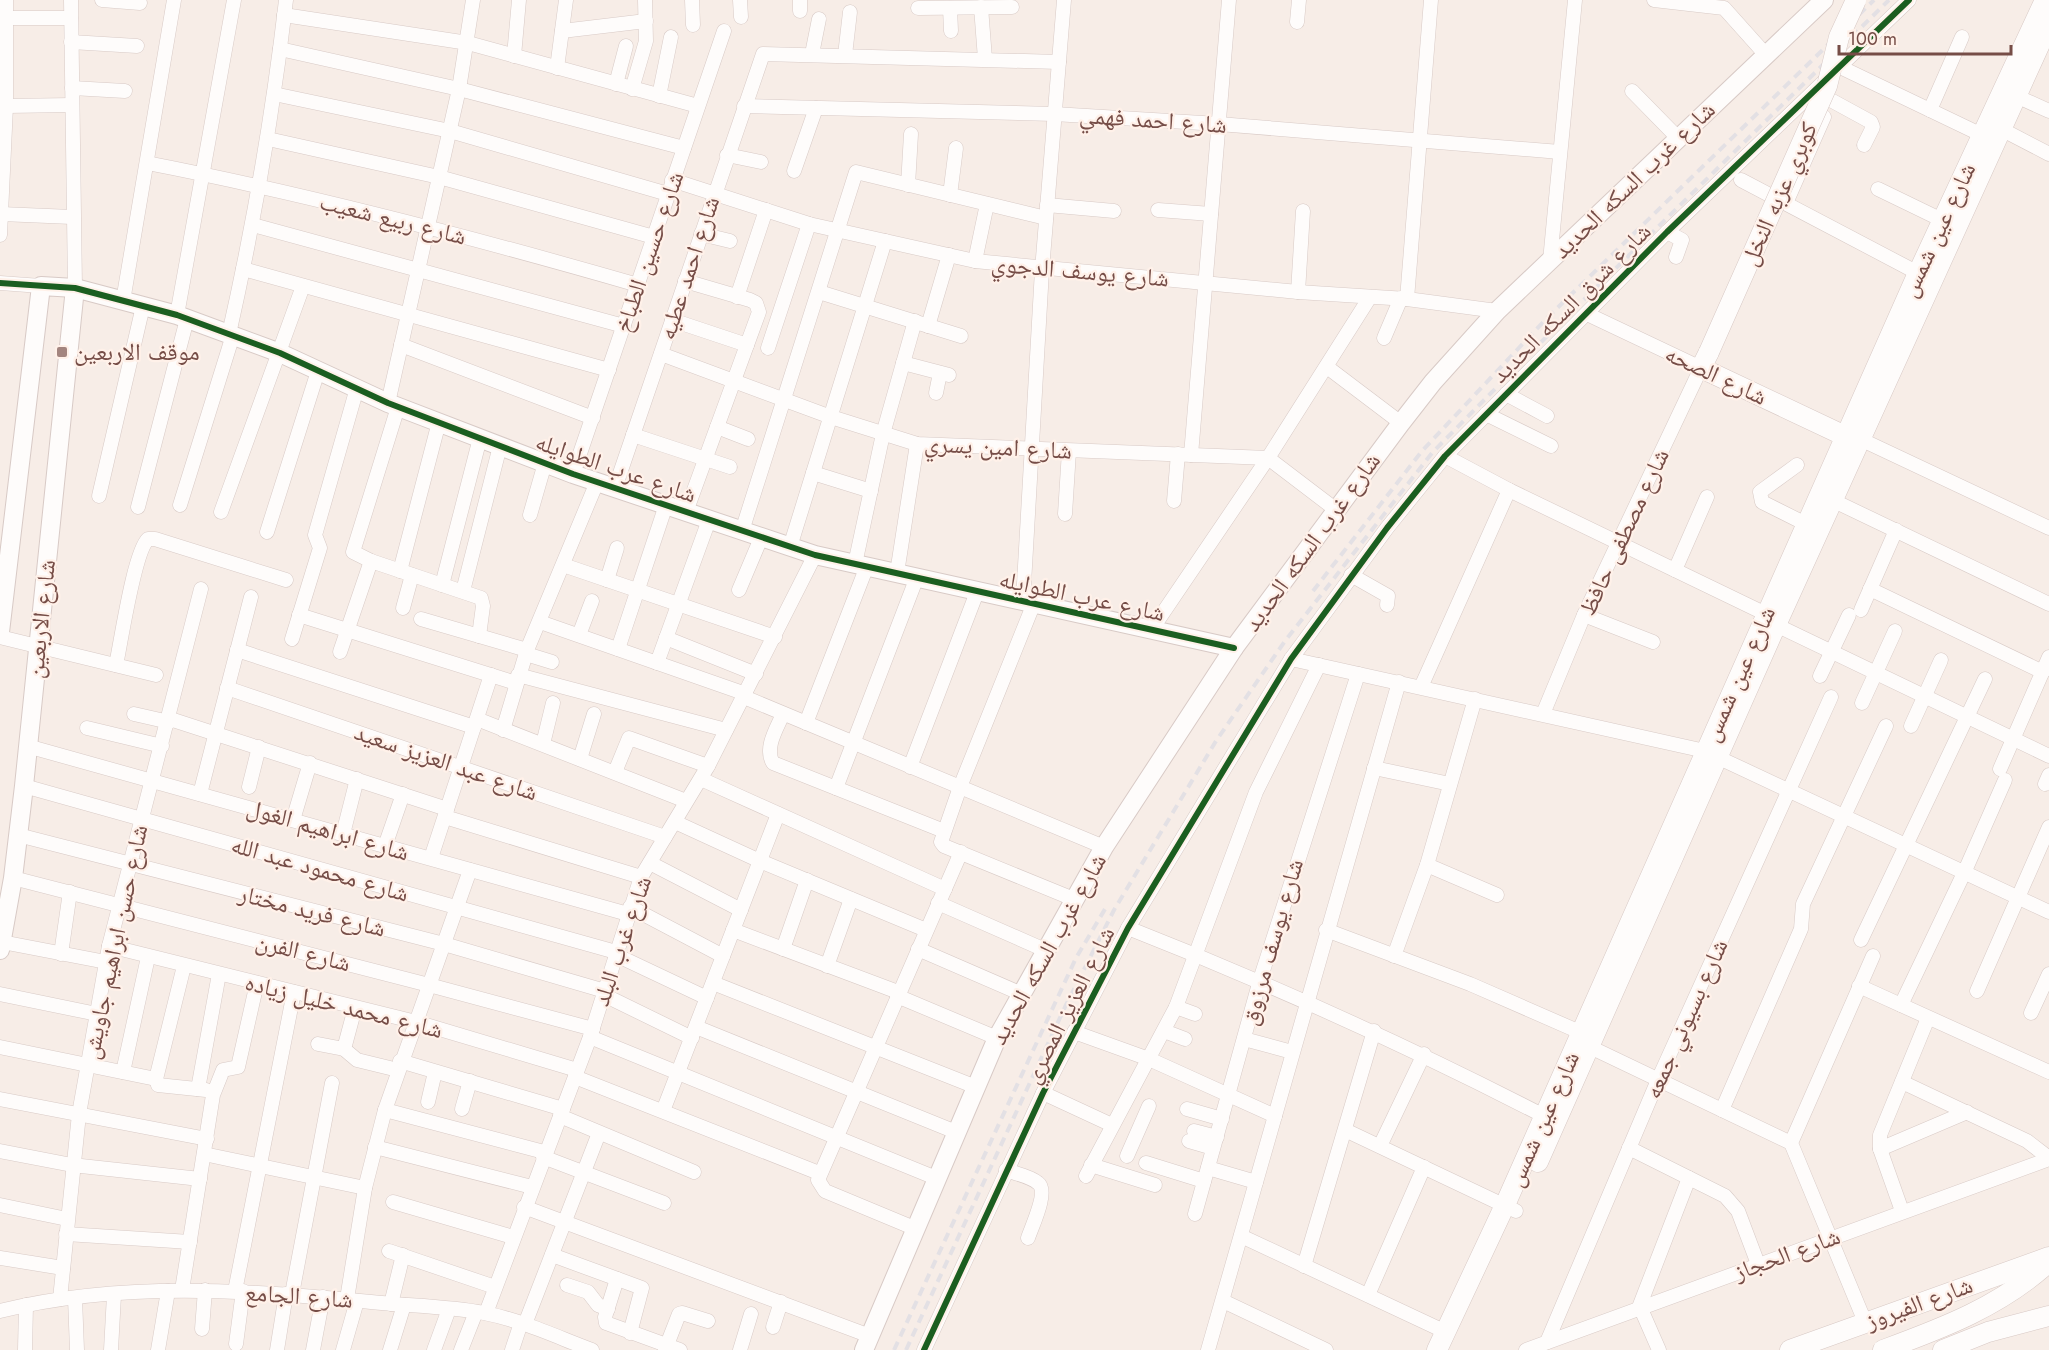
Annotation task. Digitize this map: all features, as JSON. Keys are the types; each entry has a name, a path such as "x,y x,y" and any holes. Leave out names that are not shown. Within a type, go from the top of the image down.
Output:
{"main road":[{"name":"كوبري عزبه النخل","path":"1705,360 1827,86 1839,37 1856,0"},
{"path":"2019,89 2047,9"},
{"name":"شارع عين شمس","path":"1771,620 1806,524 1853,437 2047,9"},
{"name":"شارع عين شمس","path":"1437,1350 1449,1341 1588,1039 1771,620 1832,500 1853,437 1918,273 1942,219 2019,89"},
{"name":"شارع الصحه","path":"1705,360 1853,437"},
{"name":"شارع عين شمس","path":"1510,1208 1544,1116 1588,1039"},
{"name":"شارع الفيروز","path":"1790,1350 2049,1257"},
{"path":"1883,1350 1947,1326 2009,1294 2049,1262"},
{"path":"1950,1347 1988,1332 2049,1316"},
{"path":"1979,1350 2049,1322"}],"street":[{"path":"0,235 6,106 6,0"},
{"path":"71,0 72,217 75,288"},
{"path":"102,0 140,3"},
{"path":"123,301 174,0"},
{"path":"138,507 182,317 202,174 234,0"},
{"path":"180,505 231,334 268,139 286,0"},
{"path":"473,0 468,43 459,88 401,345 393,405 353,552 370,561 478,596 482,601 479,636"},
{"path":"514,56 519,0"},
{"path":"557,68 566,0"},
{"path":"632,88 646,41 645,0"},
{"path":"692,0 693,25"},
{"path":"740,0 741,17"},
{"path":"1064,0 1042,270 1032,450 1029,602 944,831 942,843 1076,900"},
{"path":"1174,501 1184,454 1205,283 1229,0"},
{"path":"1297,22 1299,0"},
{"path":"1384,338 1404,298 1431,0"},
{"path":"1550,261 1575,0"},
{"path":"1654,0 1721,3 1766,55"},
{"name":"شارع غرب السكه الحديد","path":"867,1343 914,1228 997,1038 1104,847 1234,648 1335,509 1432,382 1497,310 1824,0"},
{"name":"شارع شرق السكه الحديد","path":"1291,659 1351,575 1445,456 1667,232 1909,0"},
{"path":"981,7 985,59"},
{"path":"918,8 1012,7"},
{"path":"950,8 951,31"},
{"path":"845,55 850,12"},
{"path":"284,15 468,43 698,106"},
{"path":"6,18 71,18"},
{"path":"819,19 812,54 1059,62"},
{"path":"562,31 646,21"},
{"name":"شارع حسين الطباخ","path":"573,474 724,31"},
{"path":"659,96 671,37"},
{"path":"1930,110 1962,37"},
{"path":"71,42 137,46"},
{"path":"616,84 626,46"},
{"path":"280,49 459,88 684,148"},
{"name":"شارع احمد عطيه","path":"615,488 761,56 768,52 812,54"},
{"path":"1838,66 1930,110 2049,154"},
{"path":"72,88 125,91"},
{"path":"2019,89 2049,111"},
{"path":"1813,90 1871,122 1872,127 1864,145"},
{"path":"1632,91 1678,138"},
{"path":"274,94 450,131 668,194"},
{"path":"1786,203 1831,100"},
{"path":"6,106 72,105"},
{"name":"شارع احمد فهمي","path":"744,106 1054,114 1219,124 1560,152"},
{"path":"794,171 816,108"},
{"path":"908,185 912,134"},
{"path":"268,139 439,177 654,237"},
{"path":"950,195 956,148"},
{"path":"727,155 761,162"},
{"name":"شارع ربيع شعيب","path":"147,163 260,186 428,227 638,285"},
{"path":"742,531 856,172 987,204 1046,212 1114,211"},
{"name":"شارع يوسف الدجوي","path":"672,180 808,224 975,261 1042,270 1298,292 1404,298 1497,310"},
{"path":"1741,180 1918,273"},
{"path":"1878,189 1942,219"},
{"path":"975,261 987,204"},
{"path":"737,297 766,210"},
{"path":"1158,210 1211,214"},
{"path":"1298,292 1303,211"},
{"path":"1,214 72,217"},
{"path":"672,320 774,350 808,224"},
{"path":"253,225 624,326"},
{"path":"1667,232 1682,240 1676,257"},
{"path":"701,234 730,241"},
{"path":"790,548 885,241"},
{"path":"806,723 861,566 871,491 883,434 903,363 949,255"},
{"path":"243,269 609,370"},
{"path":"685,281 756,303 759,312 686,512"},
{"name":"شارع عرب الطوايله","path":"0,283 75,288 182,317 280,353 393,405 573,474 790,548 861,566 1234,648"},
{"name":"شارع الاربعين","path":"0,632 4,547 41,286"},
{"path":"221,512 303,286"},
{"name":"شارع الاربعين","path":"1,946 4,897 13,878 24,786 75,288"},
{"path":"819,291 961,336"},
{"path":"1152,629 1268,458 1370,297"},
{"path":"99,496 143,306"},
{"name":"شارع الصحه","path":"1587,314 1705,360"},
{"path":"401,345 593,418"},
{"name":"شارع امين يسري","path":"661,354 831,417 917,444 1268,458"},
{"name":"شارع مصطفى حافظ","path":"1543,714 1584,615 1705,360"},
{"path":"903,363 945,374 936,393"},
{"path":"1327,367 1401,423"},
{"path":"267,532 318,371"},
{"path":"292,639 321,548 320,542 314,537 357,388"},
{"path":"1506,394 1547,416"},
{"path":"1486,414 1551,446"},
{"path":"403,608 406,573 439,422"},
{"path":"717,427 748,439"},
{"path":"633,435 730,467"},
{"name":"شارع الصحه","path":"1853,437 2049,528"},
{"path":"442,585 480,438"},
{"path":"897,573 917,444"},
{"path":"463,591 500,446"},
{"path":"1065,514 1069,451"},
{"path":"1445,456 1509,490 1675,570 1831,652 2049,756"},
{"path":"1268,458 1335,509"},
{"path":"530,515 545,463"},
{"path":"1797,465 1760,492 1760,498 1762,502 1806,524"},
{"path":"813,473 871,491"},
{"path":"503,729 527,652 597,482"},
{"path":"1421,687 1509,490"},
{"path":"1675,570 1707,497"},
{"path":"1832,500 2049,604"},
{"path":"618,649 666,505"},
{"path":"657,663 709,520"},
{"path":"1820,676 1831,652 1870,589 1896,530"},
{"path":"739,590 761,538"},
{"path":"116,665 135,574 143,546 148,539 155,539 286,580"},
{"path":"607,580 617,548"},
{"name":"شارع غرب البلد","path":"461,1350 495,1287 562,1113 592,1033 641,877 704,772 745,696 815,555"},
{"path":"340,652 370,561"},
{"path":"563,565 775,637"},
{"path":"1351,575 1389,597 1387,606"},
{"path":"836,788 917,578"},
{"name":"شارع حسن ابراهيم جاويش","path":"60,1299 79,1114 109,946 151,781 170,720 201,589"},
{"path":"1870,589 2043,672"},
{"path":"910,767 977,592"},
{"path":"200,794 251,597"},
{"path":"579,635 592,602"},
{"path":"299,615 491,675 517,679 726,730"},
{"path":"1584,615 1653,642"},
{"path":"422,619 552,662"},
{"path":"540,622 745,696 783,714 1104,847"},
{"path":"1862,703 1894,631"},
{"path":"0,637 156,675"},
{"path":"666,638 756,674"},
{"path":"237,650 476,723 503,729 687,801"},
{"path":"1901,1005 1964,873 2002,775 2013,739 2049,657"},
{"path":"1291,659 1543,714 1711,754 2049,912"},
{"name":"شارع العزيز المصري","path":"924,1350 1043,1093 1128,928 1291,659"},
{"path":"1911,726 1941,660"},
{"path":"1155,1185 1088,1170 1176,1007 1256,792 1319,665"},
{"name":"شارع يوسف مرزوق","path":"1195,1214 1260,980 1358,674"},
{"path":"431,858 491,675"},
{"path":"1861,940 1985,679"},
{"path":"1208,1350 1326,930 1399,682"},
{"name":"شارع عبد العزيز سعيد","path":"227,688 665,837"},
{"name":"شارع بسيوني جمعه","path":"1547,1342 1658,1080 1831,698"},
{"path":"1395,956 1426,865 1475,699"},
{"path":"543,744 553,703"},
{"path":"134,714 170,720 310,763 403,794 446,813 641,877"},
{"path":"580,759 594,714"},
{"path":"783,714 770,748 773,763 944,831"},
{"path":"1722,1110 1802,922 1803,904 1886,726"},
{"path":"87,728 162,746"},
{"path":"615,772 629,738 704,772 778,814 945,888"},
{"name":"شارع ابراهيم الغول","path":"27,746 470,870 629,910"},
{"path":"249,787 259,747"},
{"path":"293,820 310,763"},
{"path":"1374,768 1418,784 1450,784"},
{"path":"343,834 357,779"},
{"name":"شارع محمود عبد الله","path":"24,786 457,907 616,954 707,998"},
{"path":"385,846 403,794"},
{"path":"663,1111 778,814"},
{"path":"675,822 760,861 926,930"},
{"path":"1977,991 2049,828"},
{"name":"شارع فريد مختار","path":"18,835 444,944 604,993 694,1032 854,1091 956,1132"},
{"path":"914,1228 825,1191 819,1186 819,1173 961,852"},
{"path":"650,863 741,910"},
{"path":"1426,865 1497,895"},
{"path":"343,1350 352,1300 365,1188 375,1147 399,1066 470,870"},
{"name":"شارع الفرن","path":"13,878 429,985 592,1033 678,1073 936,1178"},
{"path":"783,949 807,880"},
{"path":"61,954 70,892"},
{"path":"827,966 851,898"},
{"path":"938,903 1045,950"},
{"path":"629,910 723,956"},
{"path":"1128,928 1260,980 1374,1031 1544,1116"},
{"path":"733,930 898,994 997,1038"},
{"path":"1326,930 1470,984 1588,1039 1658,1080 1791,1143 1865,1322"},
{"path":"1,946 106,962"},
{"name":"شارع محمد خليل زياده","path":"109,946 416,1022 576,1073 663,1111 819,1173"},
{"path":"918,949 1022,994"},
{"path":"1791,1143 1873,956"},
{"path":"123,1072 148,957"},
{"path":"184,966 156,1079 158,1084 215,1090"},
{"path":"198,1089 219,974"},
{"path":"2031,1013 2049,974"},
{"path":"158,1350 190,1242 215,1090 222,1071 238,1067 257,983"},
{"path":"713,983 976,1087"},
{"path":"1859,986 2049,1072"},
{"path":"236,1344 239,1291 259,1166 294,992"},
{"path":"0,994 97,1014"},
{"path":"1176,1007 1195,1014"},
{"path":"344,1049 355,1008"},
{"path":"1902,1211 1880,1149 1880,1135 1928,1018"},
{"path":"1164,1031 1185,1039"},
{"path":"1304,1266 1374,1031"},
{"path":"1074,1032 1149,1059 1275,1116"},
{"path":"1244,1040 1292,1052"},
{"path":"318,1044 344,1049 357,1060 435,1072 562,1113 599,1133 694,1172"},
{"path":"0,1047 156,1079"},
{"path":"1380,1146 1424,1054"},
{"path":"428,1102 435,1072"},
{"path":"462,1109 470,1082"},
{"path":"1902,1082 2027,1141 2049,1158"},
{"path":"277,1350 332,1083"},
{"path":"1043,1093 1134,1140"},
{"path":"0,1099 207,1138"},
{"path":"1127,1156 1149,1106"},
{"path":"1187,1109 1222,1119"},
{"path":"385,1110 544,1155 584,1173 664,1203"},
{"path":"1880,1149 1967,1112"},
{"path":"1345,1130 1510,1208"},
{"path":"512,1350 599,1133"},
{"path":"1192,1136 1215,1143"},
{"path":"375,1147 532,1187"},
{"path":"1629,1148 1725,1196 1732,1203 1758,1264"},
{"path":"0,1151 72,1165 200,1179"},
{"path":"204,1154 365,1188"},
{"name":"شارع الحجاز","path":"1526,1350 2049,1158"},
{"path":"1146,1163 1256,1182"},
{"path":"1368,1295 1424,1167"},
{"path":"1006,1170 1037,1181 1041,1186 1042,1198 1029,1238"},
{"path":"1659,1350 1639,1309 1689,1178"},
{"path":"393,1202 513,1237"},
{"path":"0,1205 67,1219"},
{"path":"524,1207 781,1302 867,1343"},
{"path":"66,1234 190,1242"},
{"path":"1241,1236 1368,1295 1449,1341"},
{"path":"389,1251 495,1287"},
{"path":"552,1255 617,1278 642,1290 630,1333"},
{"path":"390,1350 404,1256"},
{"path":"0,1258 63,1268"},
{"path":"617,1278 605,1319 608,1325 671,1349 680,1313 708,1321"},
{"path":"567,1285 588,1292 598,1305 608,1309"},
{"name":"شارع الجامع","path":"0,1311 60,1299 175,1290 289,1294 481,1312 523,1324 576,1347 592,1350"},
{"path":"202,1329 206,1290"},
{"path":"111,1350 114,1295"},
{"path":"313,1350 323,1297"},
{"path":"75,1298 77,1350"},
{"path":"1223,1301 1326,1350"},
{"path":"773,1327 781,1302"},
{"path":"25,1350 26,1305"},
{"path":"434,1350 449,1309"},
{"path":"740,1350 751,1314"}],"railway":[{"path":"1313,591 1422,451 1547,318 1874,0"},
{"path":"906,1350 1065,1007 1114,910 1216,741 1285,641 1432,453 1555,328 1889,0"},
{"path":"894,1350 1076,958 1108,904"}],"cycle path":[{"path":"924,1350 1043,1093 1128,928 1291,659 1387,528 1445,456 1667,232 1909,0"},
{"path":"0,283 75,288 177,315 280,353 388,403 573,474 815,555 1234,648"}],"place":[{"name":"موقف الاربعين","path":"62,352"}]}
